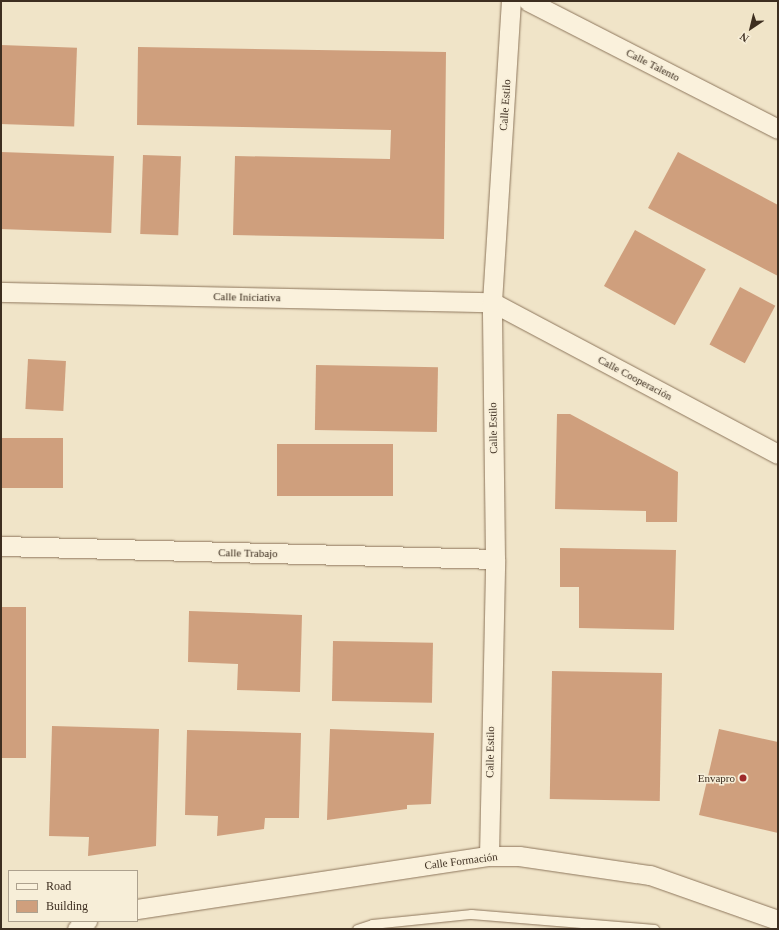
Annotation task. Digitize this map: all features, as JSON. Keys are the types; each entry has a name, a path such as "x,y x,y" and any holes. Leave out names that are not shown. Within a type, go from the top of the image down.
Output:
{"street":[{"name":"Calle Estilo","path":"489,856 495,559 492,302 511,1"},
{"name":"Calle Talento","path":"528,1 778,129"},
{"name":"Calle Iniciativa","path":"1,292 492,302"},
{"name":"Calle Cooperación","path":"492,302 778,454"},
{"name":"Calle Trabajo","path":"1,546 495,559"},
{"name":"Calle Formación","path":"138,909 489,856 519,856 650,875 778,920"},
{"path":"77,929 86,922"}],"lane":[{"path":"357,929 372,924 471,914 654,929"}],"building":[{"path":"1,45 77,48 74,127 1,124"},
{"path":"138,47 446,52 444,239 233,235 235,156 390,159 391,130 137,125"},
{"path":"1,152 114,156 111,233 1,229"},
{"path":"678,152 778,205 778,276 648,208"},
{"path":"143,155 181,156 178,235 140,234"},
{"path":"635,230 706,269 675,325 604,286"},
{"path":"740,287 775,306 745,363 709,344"},
{"path":"28,359 66,361 63,411 25,409"},
{"path":"316,365 438,367 437,432 315,430"},
{"path":"557,414 570,414 678,472 677,522 646,522 646,511 555,509"},
{"path":"1,438 63,438 63,488 1,488"},
{"path":"277,444 393,444 393,496 277,496"},
{"path":"560,548 676,550 674,630 579,628 579,587 560,587"},
{"path":"1,607 26,607 26,758 1,758"},
{"path":"189,611 302,615 300,692 237,690 238,664 188,662"},
{"path":"333,641 433,643 432,703 332,701"},
{"path":"552,671 662,673 660,801 550,799"},
{"path":"52,726 159,729 156,846 88,856 89,837 49,836"},
{"path":"330,729 434,733 431,804 407,805 407,809 327,820"},
{"name":"Envapro","path":"719,729 778,742 778,833 699,815"},
{"path":"187,730 301,733 299,818 265,818 264,829 217,836 218,816 185,815"}],"place":[{"name":"Envapro","path":"743,778"}]}
